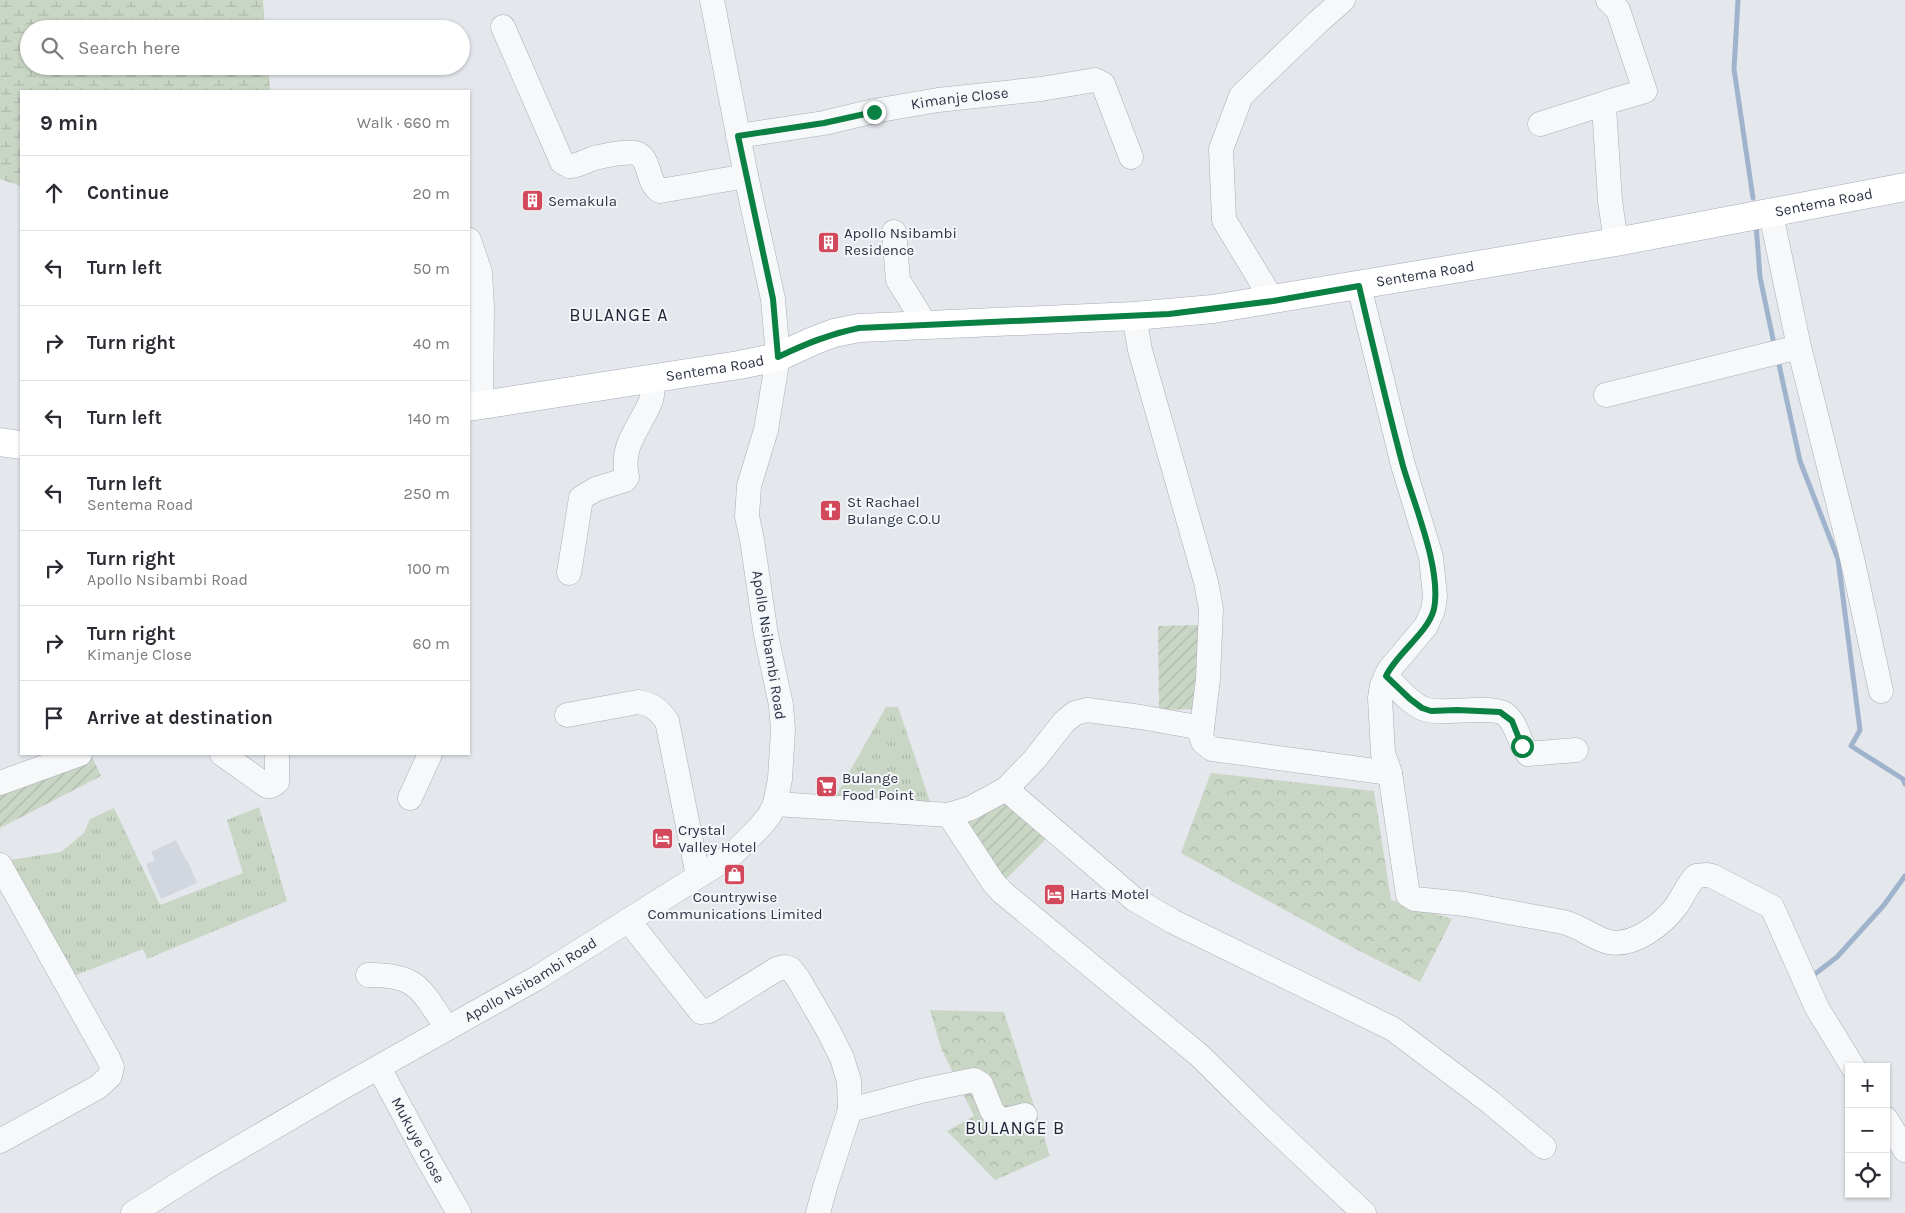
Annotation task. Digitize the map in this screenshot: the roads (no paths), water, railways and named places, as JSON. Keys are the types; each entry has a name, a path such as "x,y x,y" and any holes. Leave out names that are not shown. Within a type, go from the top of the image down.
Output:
{"main road":[{"name":"Sentema Road","path":"475,406 711,371 778,357 813,340 834,333 869,328 1134,316 1213,310 1616,242 1905,187"},
{"path":"0,442 20,445"}],"street":[{"name":"Apollo Nsibambi Road","path":"133,1213 201,1170 537,978 721,862 748,840 769,816 775,804 782,756 783,730 781,705 766,635 747,516 749,486 766,430 778,357 773,299 746,176 712,0"},
{"path":"1273,301 1224,220 1220,149 1241,96 1343,0"},
{"path":"1540,124 1645,91 1618,10 1608,0"},
{"path":"503,27 562,162 569,166 574,166 594,158 634,152 640,155 646,164 653,185 660,191 746,176"},
{"name":"Kimanje Close","path":"738,136 824,123 938,100 1041,89 1095,80 1103,84 1131,157"},
{"path":"1606,103 1604,111 1608,180 1616,242"},
{"path":"1771,214 1799,347 1852,558 1881,691"},
{"path":"894,232 898,280 926,326"},
{"path":"470,243 480,272 482,307 475,406"},
{"path":"1359,286 1403,465 1431,557 1435,596 1434,610 1426,626 1404,651 1386,676 1380,698 1383,753 1390,773 1406,893 1409,897 1465,904 1564,922 1575,925 1607,941 1617,943 1630,941 1649,931 1665,919 1696,876 1712,876 1772,907 1816,1008 1850,1063"},
{"path":"1134,316 1140,350 1206,582 1211,609 1208,679 1202,728 1203,742 1212,749 1390,773"},
{"path":"1606,395 1799,347"},
{"path":"568,573 581,498 596,489 625,480 627,477 624,465 626,448 651,401 653,380"},
{"path":"1386,676 1410,699 1422,708 1431,711 1500,712 1512,721 1522,746 1528,754 1576,750"},
{"path":"567,715 638,702 648,703 658,710 667,721 698,876"},
{"path":"775,804 949,815 971,808 1006,789 1034,760 1064,722 1075,713 1087,710 1202,728"},
{"path":"0,783 77,755"},
{"path":"223,755 267,786 271,786 275,785 278,778 277,755"},
{"path":"410,798 430,755"},
{"path":"1006,789 1134,899 1172,921 1392,1029 1490,1102 1544,1147"},
{"path":"949,815 993,882 1002,892 1199,1055 1364,1213"},
{"path":"0,865 112,1067 110,1076 98,1087 0,1141"},
{"path":"628,920 702,1012 709,1011 777,969 786,967 799,980 828,1030 842,1058 849,1080 850,1110 818,1213"},
{"path":"368,975 388,975 412,982 425,995 447,1028"},
{"name":"Mukuye Close","path":"379,1068 428,1160 459,1213"},
{"path":"850,1110 921,1091 974,1080 981,1084 992,1111 1001,1121 1025,1115"},
{"path":"1890,1126 1905,1150"}],"waterway":[{"path":"1738,0 1734,69 1753,198"},
{"path":"1756,224 1760,277 1774,344"},
{"path":"1778,360 1800,461 1838,559 1860,730 1851,746 1903,779 1905,784"},
{"path":"1811,977 1837,957 1884,905 1905,876"}],"place":[{"name":"Semakula","path":"532,201"},
{"name":"Apollo Nsibambi Residence","path":"828,242"},
{"name":"St Rachael Bulange C.O.U","path":"831,511"},
{"name":"Bulange Food Point","path":"826,787"},
{"name":"Crystal Valley Hotel","path":"662,839"},
{"name":"Countrywise Communications Limited","path":"735,874"},
{"name":"Harts Motel","path":"1054,894"}],"district":[{"name":"BULANGE A","path":"619,315"},
{"name":"BULANGE B","path":"1015,1128"}]}
